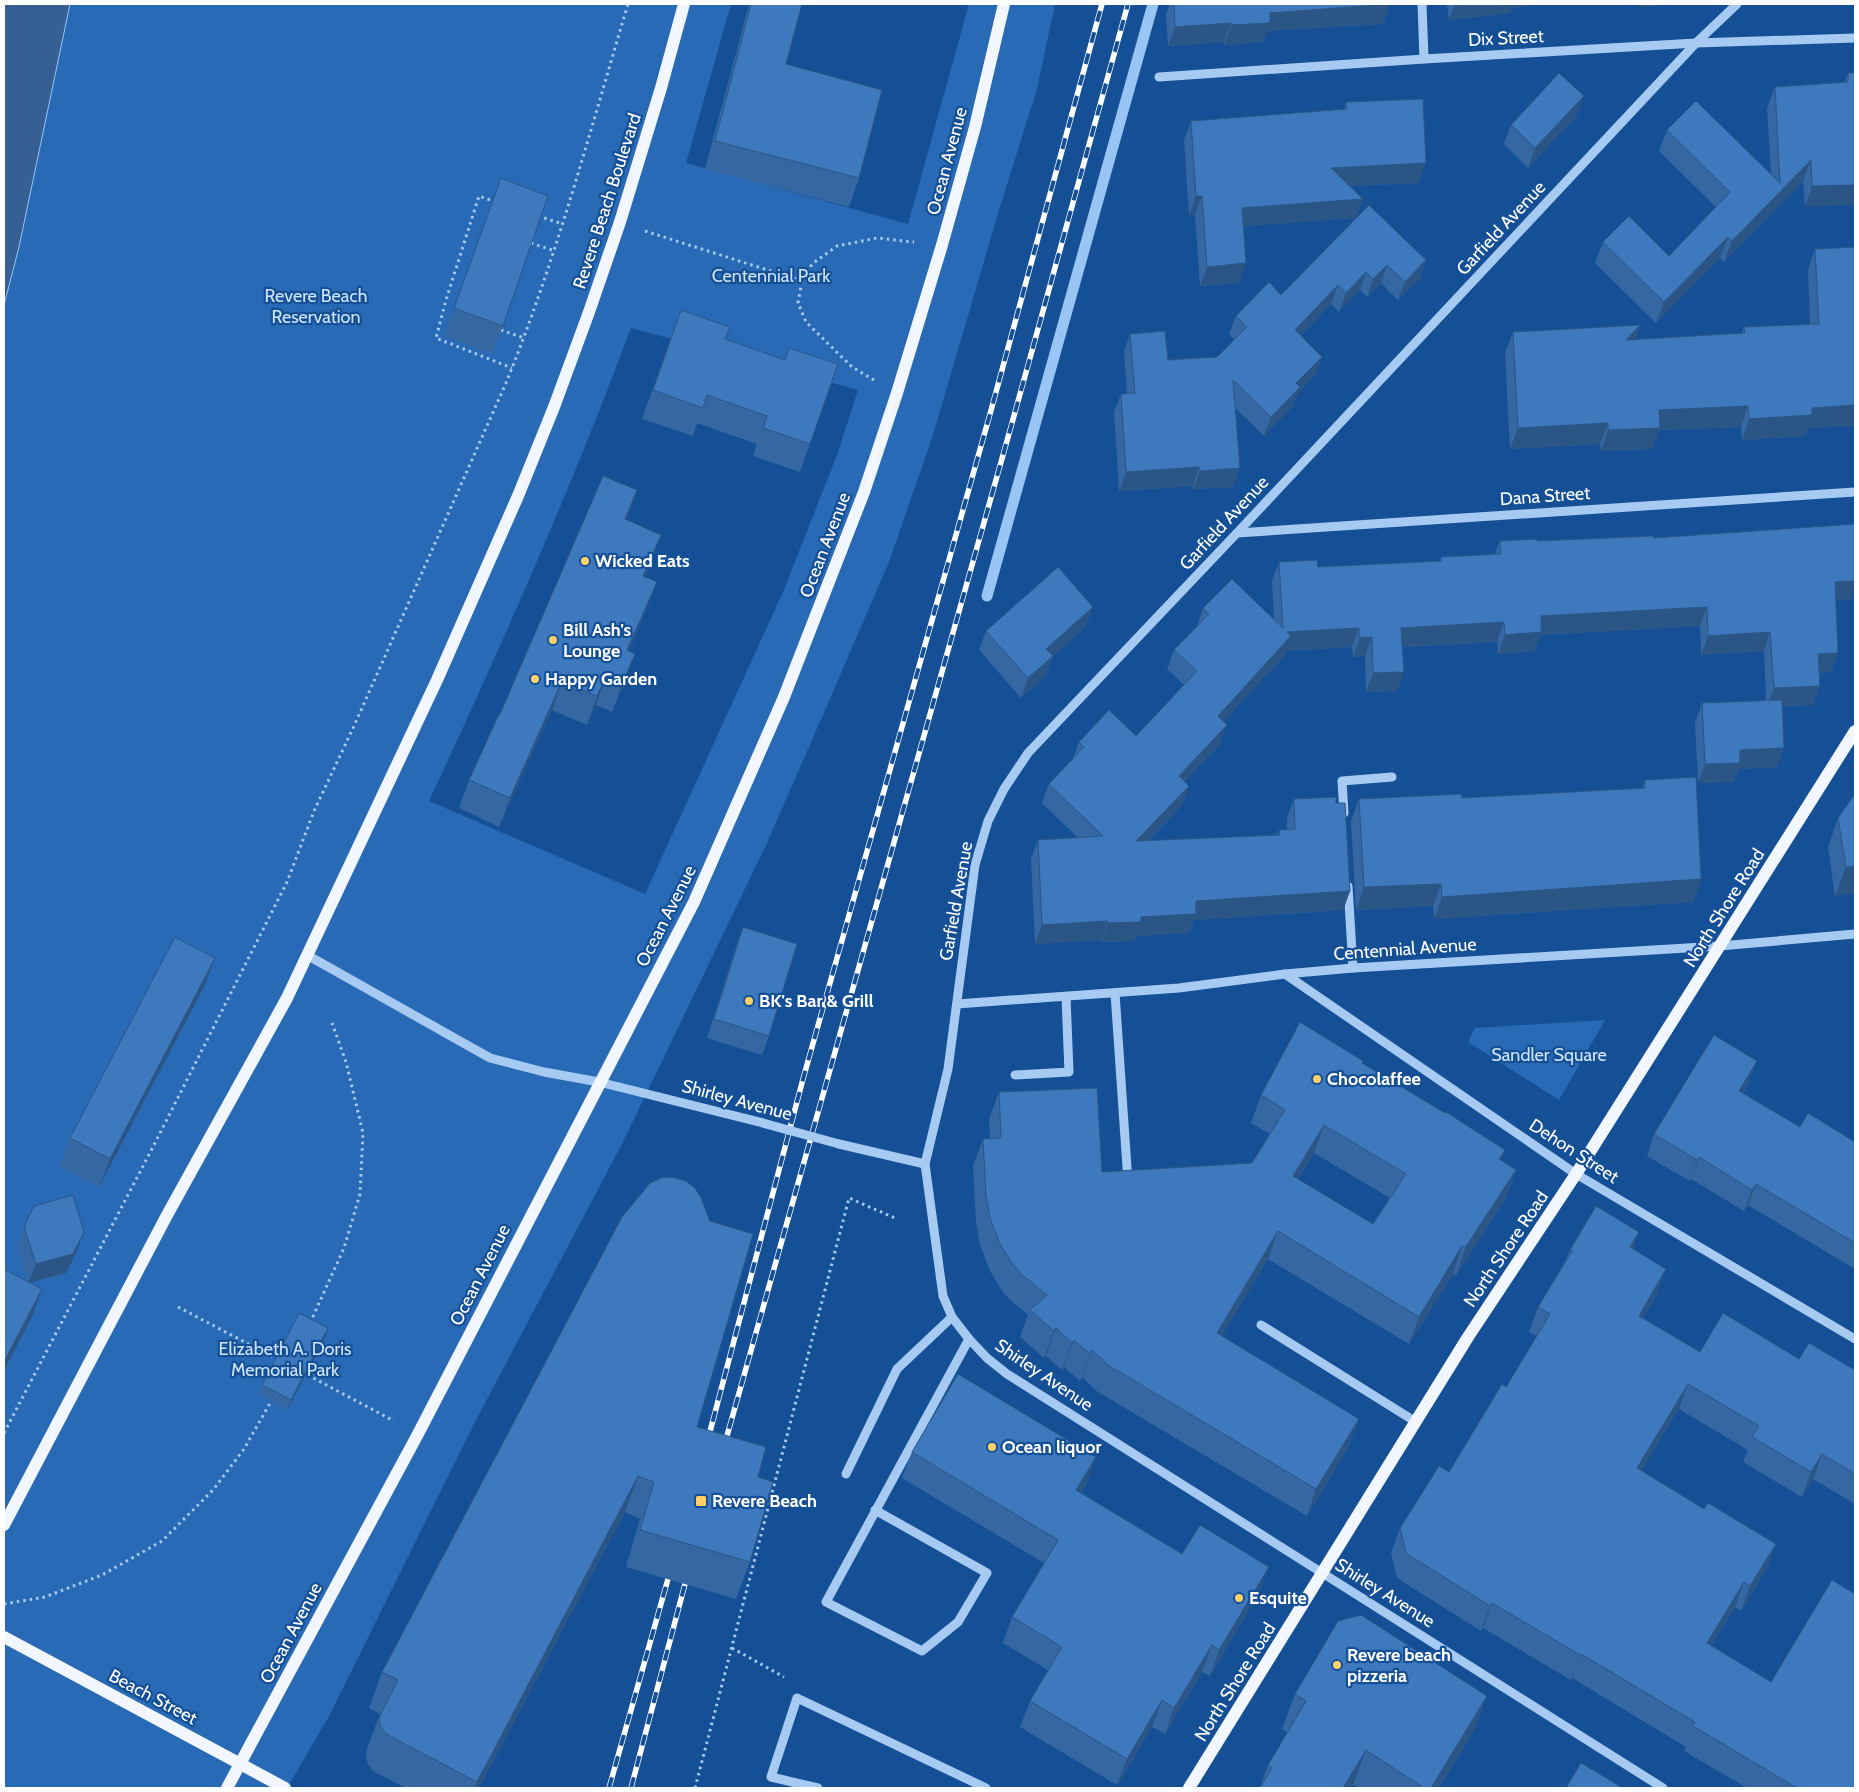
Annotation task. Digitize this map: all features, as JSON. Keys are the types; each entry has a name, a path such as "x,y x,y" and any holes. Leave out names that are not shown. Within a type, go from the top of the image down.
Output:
{"main road":[{"name":"Revere Beach Boulevard","path":"4,1525 166,1217 287,998 437,680 518,496 554,407 589,312 620,222 662,88 684,4"},
{"name":"Ocean Avenue","path":"227,1788 418,1434 694,902 784,696 860,501 896,393 942,244 975,126 1004,4"},
{"name":"North Shore Road","path":"1189,1788 1324,1573 1468,1337 1576,1174 1855,731"},
{"name":"Beach Street","path":"4,1637 285,1788"}],"street":[{"path":"1422,4 1424,59"},
{"name":"Garfield Avenue","path":"924,1164 948,1069 975,865 988,821 1004,790 1028,753 1237,534 1696,43 1737,4"},
{"name":"Dix Street","path":"1159,78 1424,59 1696,43 1855,38"},
{"name":"Dana Street","path":"1237,534 1855,492"},
{"path":"1344,820 1342,781 1392,777"},
{"path":"1348,879 1353,968"},
{"name":"Centennial Avenue","path":"957,1004 1179,988 1285,974 1353,968 1720,946 1855,934"},
{"name":"Shirley Avenue","path":"307,955 490,1058 544,1072 599,1082 924,1164 943,1296 952,1317 987,1358 1007,1374 1663,1788"},
{"name":"Dehon Street","path":"1285,974 1576,1174 1855,1340"},
{"path":"1115,993 1129,1192"},
{"path":"1015,1075 1069,1072 1066,997"},
{"path":"846,1474 897,1368 952,1317"},
{"path":"1261,1325 1416,1422"},
{"path":"875,1510 987,1573 958,1622 922,1651 826,1602 875,1510 969,1339"},
{"path":"818,1788 771,1777 797,1698 986,1788"}],"path":[{"path":"4,1433 155,1143 287,882 314,811 354,726 512,368 555,251 628,4"},
{"path":"503,204 479,196 436,338 512,368"},
{"path":"536,215 563,224"},
{"path":"620,222 802,281"},
{"path":"896,393 852,367 806,322 798,303 802,281 812,264 838,246 877,238 942,244"},
{"path":"531,243 555,251"},
{"path":"501,330 524,338"},
{"path":"307,1328 344,1248 360,1194 362,1133 346,1062 332,1023"},
{"path":"695,1788 849,1198 895,1218"},
{"path":"178,1306 283,1362"},
{"path":"298,1370 418,1434"},
{"path":"4,1604 45,1597 102,1575 162,1541 213,1490 244,1449 275,1394"},
{"path":"762,1503 770,1505"},
{"path":"732,1648 783,1676 797,1698"}],"green space":[{"name":"Revere Beach Reservation","path":"70,4 731,4 686,163 908,224 969,4 1055,4 1037,89 999,210 933,435 889,562 767,843 622,1144 475,1422 328,1718 287,1788 4,1788 4,305 19,247","holes":["631,328 858,390 837,455 783,592 645,894 429,801 535,566"]},
{"name":"Sandler Square","path":"1605,1020 1559,1100 1468,1042 1475,1028"}],"shaded area":[{"path":"4,4 70,4 19,247 4,305"}],"building":[{"path":"751,4 802,4 786,64 882,90 859,178 715,141"},
{"path":"1174,4 1390,4 1270,13 1270,23 1231,25 1231,23 1175,27"},
{"path":"1559,73 1584,96 1535,148 1511,125"},
{"path":"1848,73 1855,73 1855,185 1812,186 1811,160 1732,241 1728,237 1664,302 1603,242 1629,216 1669,256 1730,192 1667,130 1696,101 1780,183 1775,87 1848,82"},
{"path":"1423,99 1426,163 1331,168 1363,199 1242,208 1246,263 1207,267 1202,196 1196,196 1191,121 1347,109 1346,102"},
{"path":"501,178 548,196 503,326 454,308"},
{"path":"1369,205 1426,260 1405,282 1387,265 1373,279 1366,272 1346,293 1338,285 1295,330 1322,357 1296,383 1300,387 1271,417 1233,380 1240,468 1200,471 1199,467 1126,472 1121,394 1135,393 1130,334 1165,331 1168,360 1217,357 1247,327 1236,316 1269,282 1281,295"},
{"path":"1855,247 1855,405 1812,408 1812,415 1749,419 1748,406 1659,410 1660,428 1608,430 1608,423 1518,428 1513,332 1640,325 1626,340 1745,333 1744,327 1819,324 1815,249"},
{"path":"681,310 730,327 725,339 785,360 789,348 838,364 810,444 763,428 767,416 707,395 703,408 653,390"},
{"path":"603,476 637,490 625,519 661,535 643,576 657,582 627,650 635,654 622,684 606,677 597,696 562,681 510,798 469,780 500,714"},
{"path":"1855,524 1855,581 1835,582 1838,653 1818,654 1820,686 1774,688 1770,632 1708,636 1707,607 1541,616 1541,632 1505,635 1504,622 1401,628 1404,672 1373,673 1372,637 1360,638 1359,628 1287,632 1291,636 1218,716 1227,725 1179,776 1189,786 1136,841 1280,835 1279,830 1295,829 1294,799 1336,797 1336,803 1345,803 1350,891 1196,901 1196,914 1141,917 1141,922 1108,923 1108,921 1042,925 1038,840 1103,836 1049,784 1084,747 1079,742 1109,710 1136,736 1197,671 1174,650 1209,614 1203,608 1232,579 1283,628 1279,562 1317,560 1318,567 1441,561 1441,557 1501,554 1500,541 1653,536 1653,538"},
{"path":"1058,567 1093,607 1046,649 1053,656 1028,678 986,631"},
{"path":"1782,700 1784,748 1740,750 1740,763 1705,764 1702,703"},
{"path":"1696,777 1701,879 1442,897 1441,884 1364,887 1359,799 1461,794 1462,798 1645,788 1645,780"},
{"path":"1855,794 1855,866 1846,867 1838,818"},
{"name":"BK's Bar & Grill","path":"743,927 797,944 769,1036 714,1019"},
{"path":"175,937 215,958 110,1159 70,1138"},
{"path":"1300,1022 1363,1061 1362,1063 1446,1112 1505,1150 1499,1159 1516,1170 1465,1248 1462,1246 1419,1317 1278,1231 1217,1333 1359,1419 1316,1489 1108,1365 1092,1350 1090,1354 1074,1340 1072,1343 1056,1328 1054,1331 1030,1310 1047,1295 1021,1274 1000,1244 990,1218 986,1195 983,1139 1001,1138 999,1092 1097,1088 1102,1172 1252,1163 1285,1110 1261,1095","holes":["1324,1125 1406,1174 1373,1224 1293,1176"]},
{"path":"1714,1035 1757,1061 1739,1091 1800,1127 1808,1113 1855,1142 1855,1243 1756,1184 1752,1190 1699,1157 1697,1160 1654,1134"},
{"path":"672,1177 686,1181 695,1188 710,1221 753,1234 697,1427 766,1447 758,1477 773,1482 750,1562 640,1530 654,1482 638,1476 477,1782 386,1734 379,1720 398,1680 382,1672 622,1217 650,1183 661,1178"},
{"path":"73,1195 84,1232 73,1254 36,1264 24,1227 34,1206"},
{"path":"1596,1206 1639,1232 1630,1247 1666,1269 1639,1316 1700,1352 1723,1313 1799,1359 1809,1343 1855,1370 1855,1474 1822,1454 1811,1472 1752,1437 1759,1426 1688,1384 1637,1468 1704,1509 1708,1503 1776,1544 1750,1586 1744,1582 1707,1643 1771,1682 1832,1580 1855,1594 1855,1788 1797,1788 1693,1726 1695,1722 1492,1603 1490,1606 1406,1553 1400,1528 1439,1466 1449,1472 1502,1384 1506,1387 1550,1314 1538,1307 1572,1251 1570,1250"},
{"path":"4,1269 42,1289 4,1362"},
{"path":"299,1313 328,1328 291,1400 262,1385"},
{"path":"958,1374 1096,1457 1076,1490 1182,1554 1200,1525 1269,1567 1219,1650 1212,1645 1174,1708 1162,1700 1127,1759 1030,1701 1062,1647 1012,1617 1058,1540 912,1452"},
{"path":"1361,1615 1487,1696 1431,1788 1424,1788 1366,1750 1343,1788 1260,1788 1272,1768 1268,1765 1306,1701 1295,1694 1338,1621"},
{"path":"1581,1763 1623,1788 1566,1788"}],"waterway":[{"path":"987,596 1153,4"}],"railway":[{"path":"707,1443 803,1079 990,414 1102,4"},
{"path":"723,1450 1128,4"},
{"path":"609,1788 668,1579"},
{"path":"631,1788 685,1584"}],"place":[{"name":"Wicked Eats","path":"585,561"},
{"name":"Bill Ash's Lounge","path":"553,640"},
{"name":"Happy Garden","path":"535,679"},
{"name":"BK's Bar & Grill","path":"749,1001"},
{"name":"Chocolaffee","path":"1317,1079"},
{"name":"Ocean liquor","path":"992,1447"},
{"name":"Revere Beach","path":"701,1501"},
{"name":"Esquite","path":"1239,1598"},
{"name":"Revere beach pizzeria","path":"1337,1665"}],"park label":[{"name":"Centennial Park","path":"771,276"},
{"name":"Elizabeth A. Doris Memorial Park","path":"285,1359"}]}
